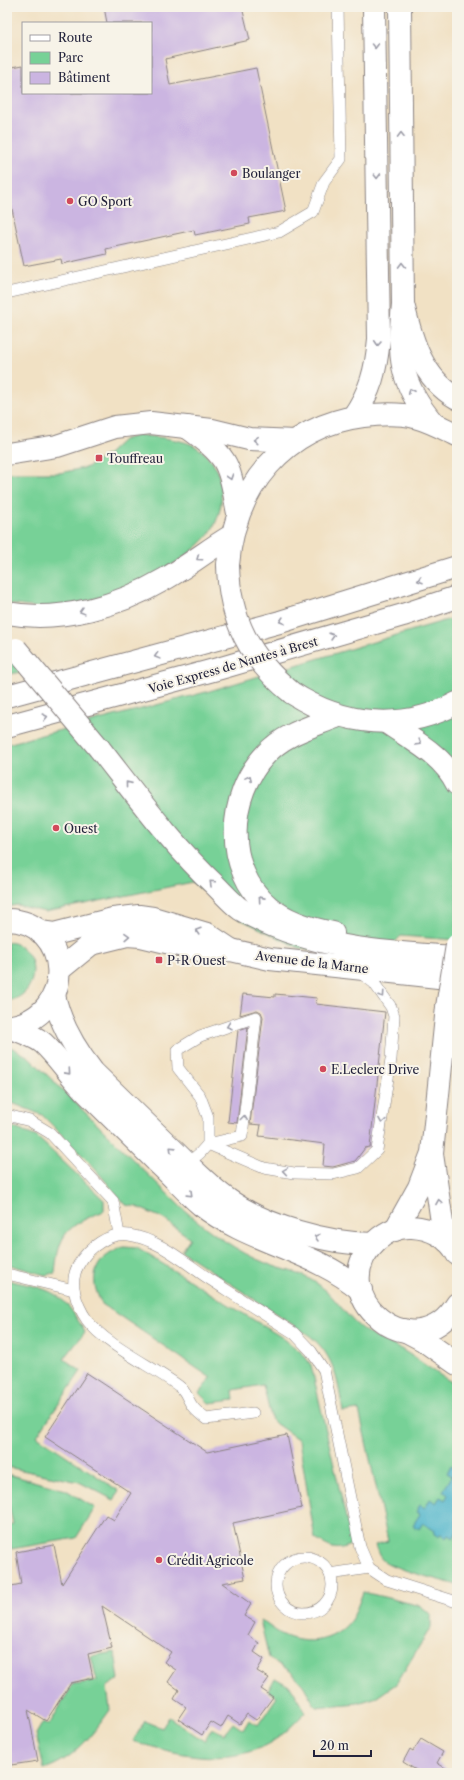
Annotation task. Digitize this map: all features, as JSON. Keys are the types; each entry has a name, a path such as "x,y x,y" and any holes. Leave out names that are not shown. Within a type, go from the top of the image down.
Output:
{"main road":[{"path":"353,417 370,389 375,372 379,339 374,7"},
{"path":"400,7 403,304 400,339 406,381 420,409 433,423"},
{"path":"403,304 411,340 422,363 436,380 457,398"},
{"path":"457,435 433,423 414,417 394,414 353,417 313,430 295,441 277,456 261,473 238,513 232,536 228,565 231,598 239,624 248,644 268,671 292,693 317,707 338,716 370,722 386,722 418,718 433,714 457,703"},
{"path":"7,454 56,446 115,427 150,423 212,430 249,439 295,441"},
{"path":"187,428 211,446 224,461 230,478 238,513"},
{"path":"7,613 24,616 50,616 74,613 105,605 165,580 232,536"},
{"path":"7,696 280,622 457,567"},
{"name":"Voie Express de Nantes à Brest","path":"7,726 88,706 244,662 457,597"},
{"path":"12,644 99,748 195,867 240,908 290,933 336,943 401,954 457,957"},
{"path":"338,716 292,733 266,754 254,769 239,799 236,812 235,834 243,870 260,898 283,916 300,923 322,931 361,939 457,953"},
{"path":"386,722 435,755 448,768 457,784"},
{"name":"Avenue de la Marne","path":"40,932 54,934 113,919 139,916 153,918 207,934 231,950"},
{"path":"7,920 22,922 40,932 54,949 59,970 54,995 48,1006 40,1015 29,1021 7,1027"},
{"name":"Avenue de la Marne","path":"59,970 91,944 127,935 141,936 204,952 231,950 270,959 394,971 457,979"},
{"path":"452,1247 443,1229 432,1153 448,1007 457,945"},
{"name":"Avenue de la Marne","path":"394,971 457,970"},
{"path":"54,995 63,1025 81,1056 93,1072 187,1164 230,1201 258,1216 304,1234 337,1242 373,1244"},
{"path":"7,1027 26,1033 42,1043 84,1089 201,1204 226,1222 246,1233 296,1252 348,1279 360,1290 366,1304 376,1317 389,1326 404,1330 417,1331 430,1328 442,1321 452,1312 457,1304"},
{"path":"395,1230 419,1187 432,1153"},
{"path":"360,1290 361,1266 373,1244 387,1233 408,1227 422,1228 436,1233 452,1247"},
{"path":"404,1330 423,1340 457,1364"}],"lane":[{"path":"7,293 279,232 313,212 324,182 341,159 338,7"},
{"path":"208,1144 264,1168 294,1173 333,1174 358,1168 377,1150 391,1059 394,1016 391,1007 374,983 354,968"},
{"path":"187,1164 208,1144 242,1136 256,1017 200,1036 177,1050 178,1068 200,1096 208,1117 208,1144"},
{"path":"7,1115 30,1121 50,1133 61,1144 113,1201 119,1234"},
{"path":"253,1413 206,1420 192,1406 182,1388 102,1336 88,1321 78,1304 74,1290 77,1267 86,1252 105,1240 119,1234 129,1235 158,1245 294,1334 311,1350 324,1370 360,1547 369,1568 387,1580 457,1602"},
{"path":"7,1274 74,1290"},
{"path":"301,1557 313,1558 323,1564 330,1574 333,1586 330,1597 323,1607 313,1613 301,1614 289,1610 280,1602 276,1592 276,1580 281,1568 290,1560 301,1557"},
{"path":"330,1574 369,1568"}],"green space":[{"path":"139,435 186,442 198,448 208,456 215,467 221,491 221,504 213,529 205,539 173,565 131,586 87,601 66,606 37,608 7,604 7,473 60,473 88,467 108,454 123,440"},
{"path":"457,617 457,940 401,936 379,958 299,948 228,913 193,882 45,912 17,905 7,907 7,744 206,692"},
{"path":"7,656 20,672 7,675"},
{"path":"7,942 18,945 26,952 31,961 33,971 27,990 18,997 7,1001"},
{"path":"7,1045 29,1057 184,1210 203,1226 257,1259 297,1273 313,1281 326,1291 355,1322 366,1331 375,1337 401,1349 442,1377 457,1385 457,1585 398,1568 382,1560 379,1556 375,1545 388,1541 359,1410 343,1412 334,1370 325,1352 310,1336 181,1251 190,1238 162,1218 137,1207 126,1205 89,1162 42,1115 12,1103 7,1103"},
{"path":"7,1125 37,1137 104,1200 104,1211 81,1221 67,1232 59,1248 55,1273 45,1275 7,1264"},
{"path":"124,1247 137,1248 283,1338 303,1354 311,1365 352,1544 346,1547 333,1548 315,1539 299,1440 272,1421 263,1385 233,1390 234,1400 209,1403 199,1393 211,1378 102,1304 97,1294 95,1285 96,1269 106,1256"},
{"path":"7,1280 38,1287 61,1298 69,1307 85,1332 64,1359 81,1371 37,1436 119,1491 114,1500 79,1482 7,1467"},
{"path":"7,1474 66,1490 95,1508 76,1538 11,1549 7,1535 7,1526 13,1524 7,1497"},
{"path":"363,1592 421,1606 431,1615 431,1627 396,1684 377,1697 358,1703 316,1707 303,1685 290,1671 269,1658 260,1620 281,1634 291,1638 312,1641 322,1640 340,1631 348,1624 354,1615"},
{"path":"115,1652 119,1679 107,1687 110,1710 89,1737 74,1753 55,1765 44,1769 36,1734 43,1722 49,1725 73,1684 97,1681 91,1656"},
{"path":"275,1678 291,1687 306,1712 283,1734 262,1747 244,1753 208,1757 170,1751 133,1741 145,1721 162,1728 169,1717 204,1741 212,1728 224,1734 233,1723 243,1730 249,1720 258,1725 277,1697 268,1691"}],"water":[{"path":"451,1465 457,1469 457,1532 453,1538 448,1535 446,1538 441,1534 439,1537 434,1534 435,1531 423,1523 419,1529 413,1525 420,1514 416,1512 420,1505 425,1508 430,1499 436,1503 440,1497 445,1500 448,1495 443,1491 452,1476 447,1473"}],"building":[{"path":"104,7 242,7 250,40 165,59 170,85 256,68 286,211 249,218 250,224 195,235 194,230 106,249 107,254 62,264 61,259 24,266 7,185 7,68 22,65 22,94 152,94 152,22 107,22"},
{"name":"E.Leclerc Drive","path":"243,994 275,997 275,994 317,998 316,1004 385,1012 370,1147 365,1148 355,1161 333,1167 323,1166 325,1144 259,1136 261,1125 250,1124 263,1017 261,1012 257,1010 240,1015"},
{"path":"248,1027 237,1123 228,1122 238,1030"},
{"name":"Crédit Agricole","path":"87,1373 207,1452 287,1435 302,1508 233,1523 245,1579 222,1583 251,1604 244,1616 255,1622 248,1635 259,1643 254,1652 264,1659 257,1671 269,1678 261,1689 273,1697 256,1720 247,1714 240,1724 228,1716 221,1728 211,1722 202,1735 178,1719 186,1707 174,1699 179,1690 168,1682 176,1670 164,1662 171,1652 102,1606 112,1648 88,1654 93,1678 71,1683 46,1721 28,1710 38,1761 11,1765 7,1740 7,1587 21,1584 16,1552 54,1545 62,1584 106,1515 114,1520 131,1493 45,1437"},
{"path":"421,1739 443,1752 437,1763 454,1773 421,1773 403,1762 410,1749 413,1751"}],"place":[{"name":"Boulanger","path":"234,173"},
{"name":"GO Sport","path":"70,201"},
{"name":"Touffreau","path":"99,458"},
{"name":"Ouest","path":"56,828"},
{"name":"P+R Ouest","path":"159,960"},
{"name":"E.Leclerc Drive","path":"323,1069"},
{"name":"Crédit Agricole","path":"159,1560"}]}
